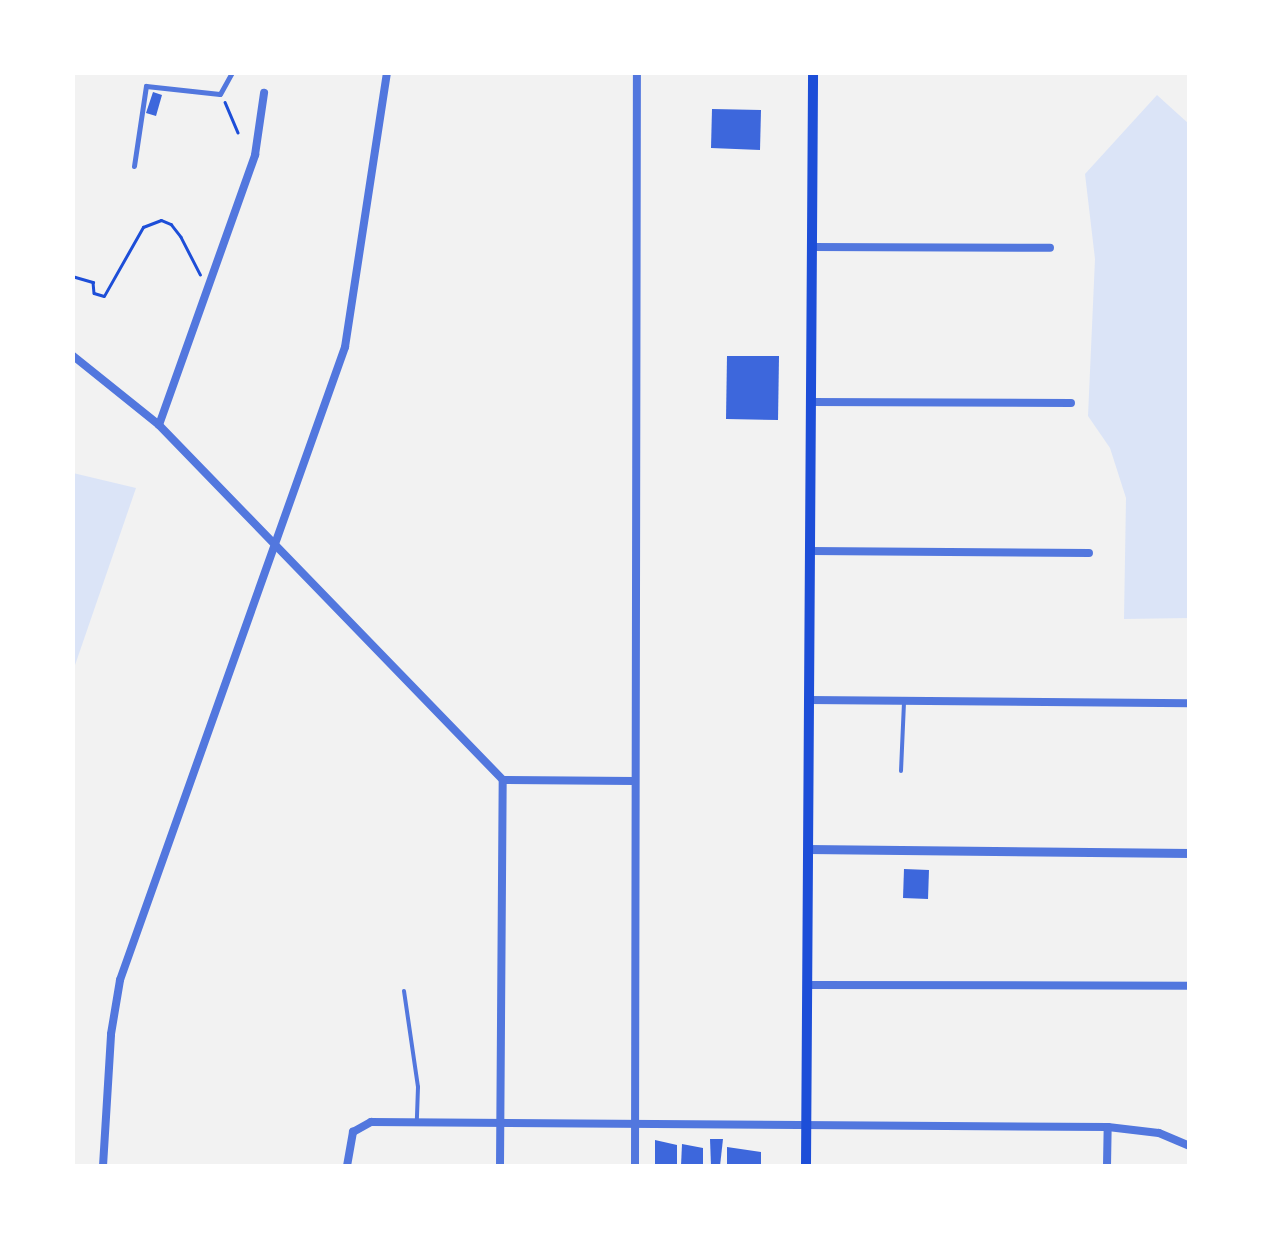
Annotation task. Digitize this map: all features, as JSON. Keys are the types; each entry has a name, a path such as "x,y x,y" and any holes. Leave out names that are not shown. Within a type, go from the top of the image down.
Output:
{"main road":[{"path":"806,1166 813,72"}],"street":[{"path":"134,166 146,86 220,94 232,72"},
{"path":"102,1166 110,1034 120,980 350,328 387,72"},
{"path":"635,1166 637,72"},
{"path":"159,425 260,136 264,94"},
{"path":"811,247 1050,248"},
{"path":"72,355 159,425 503,780 500,1166"},
{"path":"811,402 1071,402"},
{"path":"810,550 1089,553"},
{"path":"809,700 1190,703"},
{"path":"503,780 634,781"},
{"path":"808,849 1190,853"},
{"path":"806,985 1190,986"},
{"path":"347,1166 348,1145 356,1127 371,1122 1108,1127 1159,1133 1190,1146"},
{"path":"1107,1166 1108,1127"}],"lane":[{"path":"901,771 904,701"},
{"path":"404,991 418,1087 416,1121"}],"path":[{"path":"224,90 238,132"},
{"path":"72,276 93,282 94,293 104,296 144,228 161,220 171,224 181,236 194,269 210,278"}],"shaded area":[{"path":"1157,95 1189,124 1189,618 1124,619 1126,498 1110,448 1088,416 1095,259 1085,174"},
{"path":"72,473 136,488 73,671"}],"building":[{"path":"153,92 162,95 156,116 146,113"},
{"path":"712,109 761,110 760,150 711,148"},
{"path":"727,356 779,356 778,420 726,419"},
{"path":"904,869 929,870 928,899 903,898"},
{"path":"710,1139 723,1139 720,1166 711,1166"},
{"path":"655,1140 677,1145 677,1166 655,1166"},
{"path":"682,1144 703,1148 703,1166 681,1166"},
{"path":"727,1147 761,1152 761,1166 727,1166"}]}
